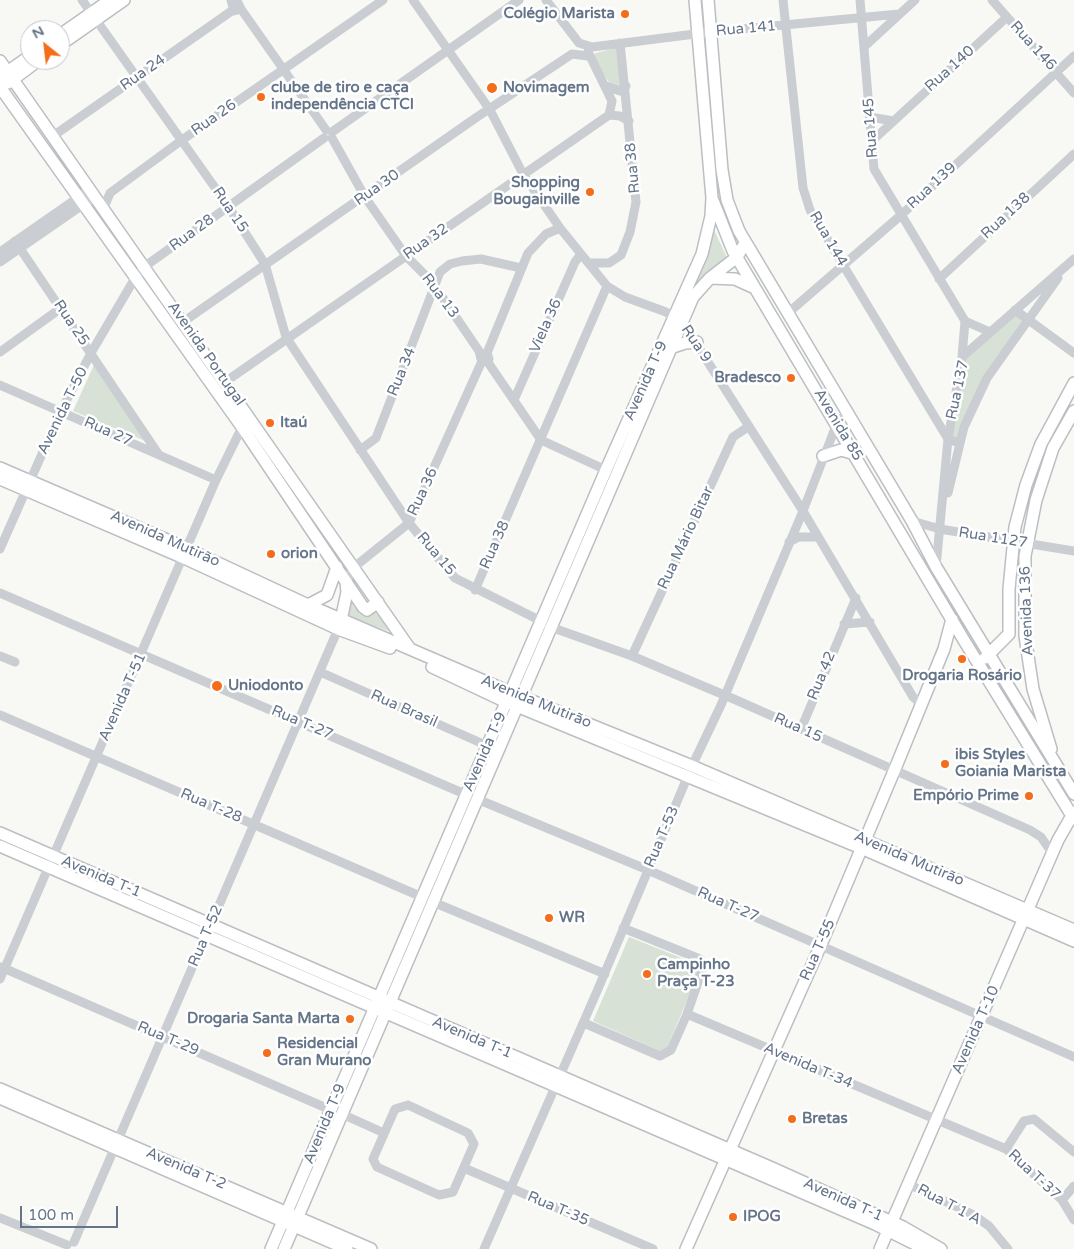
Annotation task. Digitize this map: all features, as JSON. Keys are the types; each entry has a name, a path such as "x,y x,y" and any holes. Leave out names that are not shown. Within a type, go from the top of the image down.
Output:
{"main road":[{"path":"70,37 94,17 110,0"},
{"path":"70,30 124,0"},
{"name":"Avenida 85","path":"695,0 712,198 737,257 965,642 1073,815"},
{"name":"Avenida 85","path":"708,0 722,170 728,200 745,243 848,412 912,521 936,567 1074,794"},
{"name":"Avenida Portugal","path":"0,61 7,76 53,136 410,649"},
{"path":"0,87 7,76 20,65"},
{"path":"7,76 20,70"},
{"name":"Avenida Portugal","path":"0,87 242,427 363,607 368,610 378,602"},
{"name":"Avenida T-9","path":"546,624 673,347 679,320 702,254 711,216 712,198"},
{"name":"Avenida T-9","path":"337,1112 377,1003 422,897 472,797 515,699 606,470 692,297 710,278 737,257 745,243"},
{"path":"710,278 735,279 755,288"},
{"path":"673,347 684,343 697,342"},
{"name":"Avenida 136","path":"980,666 989,654 1004,640 1010,628 1012,542 1026,486 1041,444 1074,383"},
{"name":"Avenida 136","path":"1053,758 1050,740 1033,689 1025,636 1023,594 1026,543 1036,500 1053,448 1074,410"},
{"path":"823,456 841,450 855,454"},
{"name":"Avenida Mutirão","path":"0,468 28,486"},
{"name":"Avenida Mutirão","path":"0,479 28,486 308,605 340,624 410,649 515,699"},
{"name":"Avenida Mutirão","path":"186,554 404,654 690,771 1026,915 1074,941"},
{"path":"308,605 327,595 336,567"},
{"name":"Rua 36","path":"340,624 346,582"},
{"name":"Rua T-55","path":"686,1249 820,947 895,770 944,649 952,619"},
{"name":"Avenida 136","path":"965,642 1004,640"},
{"path":"944,649 965,642"},
{"name":"Avenida T-9","path":"284,1249 291,1219 337,1112 388,1007 433,902 472,797 488,746 515,699"},
{"name":"Avenida T-10","path":"880,1249 933,1119 1026,915 1052,853 1073,815"},
{"name":"Avenida T-1","path":"0,833 51,862"},
{"path":"1058,840 1067,834 1074,833"},
{"name":"Avenida T-1","path":"0,846 51,862 557,1080 941,1249"},
{"name":"Avenida Mutirão","path":"1026,915 1074,930"},
{"name":"Avenida T-2","path":"0,1089 116,1144"},
{"name":"Avenida T-2","path":"0,1098 116,1144 291,1219 371,1249"},
{"name":"Avenida T-9","path":"271,1249 291,1219"},
{"name":"Avenida T-2","path":"291,1219 346,1249"},
{"name":"Avenida T-1","path":"890,1226 925,1249"}],"street":[{"name":"Rua 15","path":"82,0 228,206 265,264 286,337 410,523 455,578 475,590 546,624 632,656 1030,830 1041,837 1052,853"},
{"name":"Rua 26","path":"103,210 110,193 182,140 383,0"},
{"name":"Rua 9","path":"413,0 490,110 523,174 560,228 607,286 625,297 679,320 697,342 748,427 803,511 856,598 912,698 922,705"},
{"name":"Rua 28","path":"135,278 144,267 228,206 519,0"},
{"path":"546,0 576,40 587,46 592,46"},
{"name":"Rua 144","path":"783,0 803,188 810,210 948,439"},
{"name":"Rua 145","path":"860,0 874,169 900,216 965,321"},
{"path":"864,47 915,0"},
{"name":"Rua 146","path":"992,0 1074,93"},
{"name":"Rua 13","path":"237,6 328,135 365,197 406,256 434,283 541,440"},
{"name":"Rua 24","path":"53,136 237,6"},
{"name":"Rua 141","path":"592,46 711,32 899,14"},
{"name":"Rua 140","path":"872,140 1007,17"},
{"path":"576,40 572,54 588,56"},
{"name":"Rua 38","path":"589,263 602,264 616,260 621,256 630,232 636,202 626,86 620,44"},
{"path":"592,46 588,50 588,56 612,100 609,115 620,116 629,121"},
{"name":"Rua 30","path":"183,322 572,54"},
{"name":"Rua 139","path":"788,313 900,216 1074,56"},
{"path":"606,86 620,91 626,86"},
{"name":"Rua 32","path":"224,382 286,337 609,115"},
{"path":"870,117 893,121"},
{"name":"Rua 138","path":"939,279 1074,154"},
{"path":"0,262 17,245 92,193"},
{"name":"Rua 36","path":"346,582 353,568 410,523 485,358 521,268 538,241 550,230 560,228"},
{"path":"0,252 17,245"},
{"name":"Rua 25","path":"17,245 159,455"},
{"name":"Viela 36","path":"514,400 575,262 581,254"},
{"path":"434,283 440,272 450,264 462,260 481,259 521,268"},
{"name":"Rua 137","path":"936,567 948,439 962,357 1074,259"},
{"name":"Rua 137","path":"940,529 959,443 987,378 1067,266"},
{"name":"Avenida T-50","path":"0,549 61,412 91,352 135,278"},
{"name":"Rua 34","path":"360,450 370,445 376,438 434,283"},
{"name":"Rua 38","path":"475,590 607,286"},
{"path":"0,352 61,308"},
{"path":"1015,310 1074,353"},
{"path":"962,357 965,321 990,332"},
{"name":"Rua 27","path":"0,385 216,480"},
{"path":"836,423 848,412"},
{"name":"Avenida T-51","path":"0,979 2,968 51,862 186,554 216,480 248,415"},
{"path":"533,428 542,427 550,419"},
{"name":"Rua T-53","path":"484,1249 557,1080 584,1023 690,771 803,511 836,423"},
{"name":"Rua Mário Bitar","path":"632,656 733,437 748,427"},
{"path":"948,439 959,443"},
{"path":"541,440 606,470"},
{"name":"Rua 1127","path":"912,521 940,529 1074,551"},
{"path":"789,542 798,536 818,537"},
{"name":"Rua T-27","path":"0,593 472,797 648,870 820,947 1074,1056"},
{"name":"Rua 42","path":"801,729 856,598"},
{"path":"844,624 870,622"},
{"name":"Rua T-52","path":"71,1246 340,624"},
{"path":"0,656 14,662"},
{"name":"Rua Brasil","path":"320,672 488,746"},
{"name":"Rua T-28","path":"0,715 422,897"},
{"path":"433,902 605,974"},
{"path":"584,1023 660,1056 671,1050 686,1014 704,966 700,960 623,928"},
{"name":"Rua T-29","path":"2,968 384,1133"},
{"name":"Avenida T-34","path":"686,1014 933,1119"},
{"path":"408,1104 468,1133 474,1144 464,1168 453,1192 439,1195 377,1167 373,1159 396,1109 408,1104"},
{"name":"Rua T-37","path":"933,1119 982,1137 1006,1149 1062,1200 1074,1220"},
{"path":"1006,1149 1024,1121 1034,1119 1074,1152"},
{"name":"Rua T-35","path":"464,1168 509,1189 653,1249"},
{"name":"Rua T 1 A","path":"908,1184 972,1214 989,1226 1008,1249"},
{"path":"1062,1200 1074,1186"},
{"path":"0,1218 71,1246"}],"shaded area":[{"path":"618,47 623,87 612,86 589,55"},
{"path":"711,223 728,260 686,307"},
{"path":"1016,312 1024,321 983,379 958,438 952,436 963,359"},
{"path":"94,365 150,443 73,411"},
{"path":"347,595 354,607 362,613 374,610 391,632 344,615"},
{"path":"629,937 697,964 700,969 667,1048 660,1051 593,1021"}],"place":[{"name":"Colégio Marista","path":"625,14"},
{"name":"Novimagem","path":"492,88"},
{"name":"clube de tiro e caça independência CTCI","path":"261,97"},
{"name":"Shopping Bougainville","path":"590,192"},
{"name":"Bradesco","path":"791,378"},
{"name":"Itaú","path":"270,423"},
{"name":"orion","path":"271,554"},
{"name":"Drogaria Rosário","path":"962,659"},
{"name":"Uniodonto","path":"217,686"},
{"name":"ibis Styles Goiania Marista","path":"945,764"},
{"name":"Empório Prime","path":"1029,796"},
{"name":"WR","path":"549,918"},
{"name":"Campinho Praça T-23","path":"647,974"},
{"name":"Drogaria Santa Marta","path":"350,1019"},
{"name":"Residencial Gran Murano","path":"267,1053"},
{"name":"Bretas","path":"792,1119"},
{"name":"IPOG","path":"733,1217"}]}
